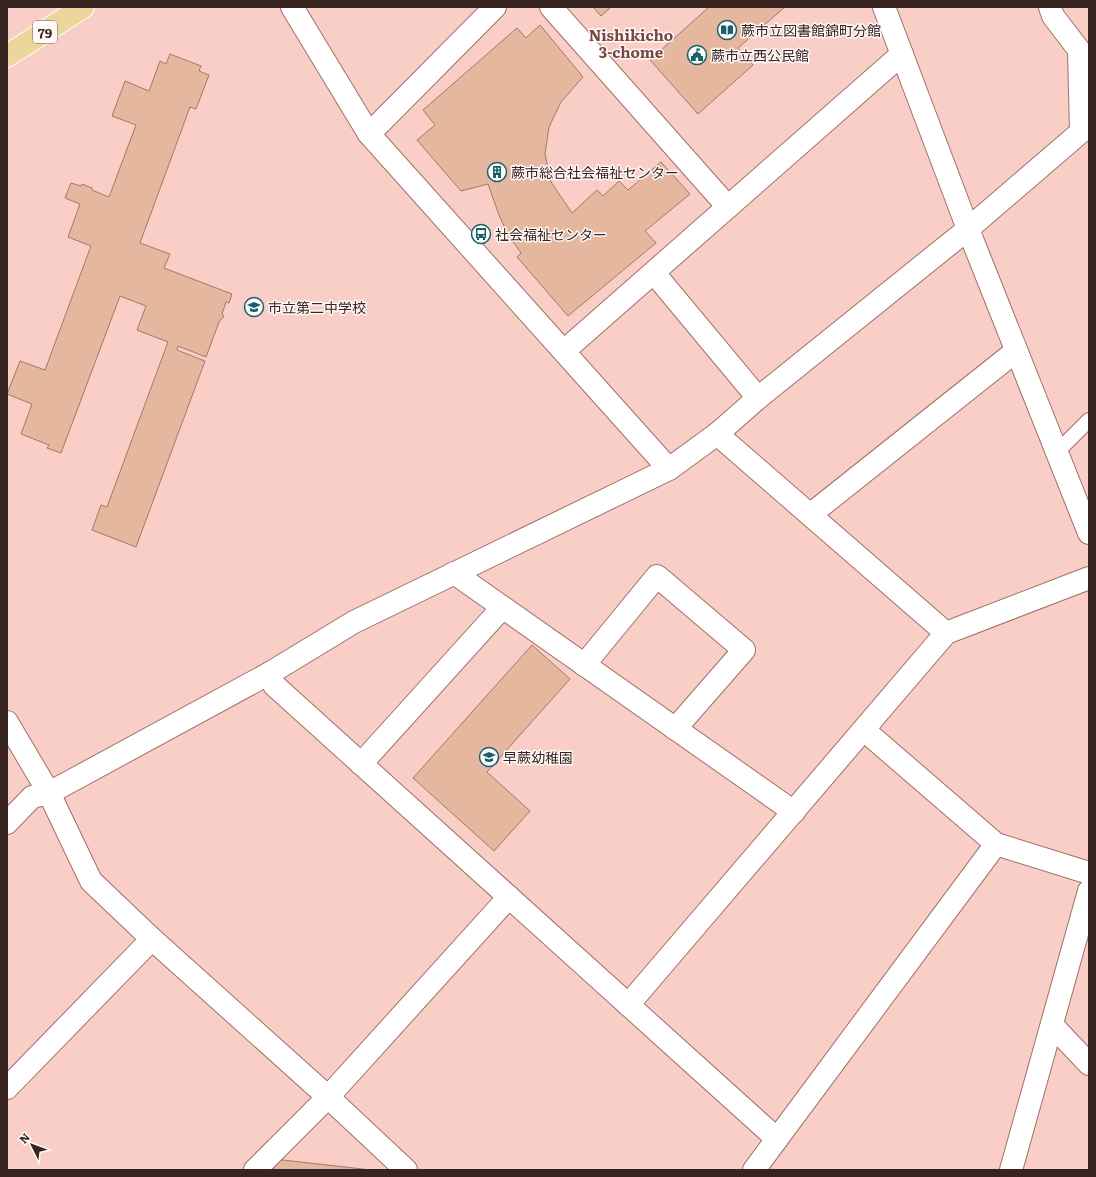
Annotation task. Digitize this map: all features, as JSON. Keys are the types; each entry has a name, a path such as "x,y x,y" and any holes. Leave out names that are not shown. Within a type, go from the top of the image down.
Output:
{"main road":[{"name":"79","path":"7,56 83,7"}],"street":[{"path":"292,7 369,134 669,469"},
{"path":"369,134 495,7"},
{"path":"551,7 728,207"},
{"path":"884,7 968,229 1089,533"},
{"path":"7,824 32,797 49,793 270,673 354,622 669,469 717,434 758,398 968,229 1085,128 1079,50 1053,16 1050,7"},
{"path":"564,351 902,54"},
{"path":"654,273 758,398"},
{"path":"810,514 1016,351"},
{"path":"717,434 946,633"},
{"path":"454,573 794,812"},
{"path":"584,665 657,576 744,650 675,729"},
{"path":"628,1005 946,633 1089,578"},
{"path":"361,764 502,608"},
{"path":"270,673 274,685 777,1139"},
{"path":"7,722 49,793 91,881 152,939 328,1097 406,1170"},
{"path":"864,730 996,844 1089,873"},
{"path":"754,1170 996,844"},
{"path":"1011,1170 1052,1025 1085,922 1089,891"},
{"path":"254,1170 328,1097 509,897"},
{"path":"7,1088 152,939"},
{"path":"1052,1025 1089,1064"}],"lane":[{"path":"1057,452 1089,420"}],"building":[{"path":"593,7 611,7 601,16"},
{"path":"709,7 785,7 738,48 753,65 698,114 650,60"},
{"name":"蕨市総合社会福祉センター","path":"540,25 583,77 561,102 549,127 545,154 551,182 572,213 597,190 603,196 619,181 628,190 661,162 690,194 645,231 656,243 568,316 517,257 521,253 508,235 488,184 461,191 417,140 435,125 423,110 517,28 526,38"},
{"path":"170,54 201,66 199,71 209,75 196,109 190,107 140,243 170,254 164,268 232,294 229,303 226,302 222,314 224,316 219,322 206,357 178,346 177,350 205,361 136,547 92,530 101,505 107,507 168,342 137,330 146,306 120,296 61,453 47,448 49,445 21,434 32,404 7,394 20,361 45,370 91,246 68,237 80,204 65,198 71,183 81,186 82,184 109,197 136,125 112,116 125,81 149,91 160,61 166,64"},
{"path":"532,645 570,679 487,772 530,811 494,851 413,778"},
{"path":"274,1159 371,1170 273,1170"}],"place":[{"name":"蕨市立図書館錦町分館","path":"727,30"},
{"name":"蕨市立西公民館","path":"697,55"},
{"name":"蕨市総合社会福祉センター","path":"497,172"},
{"name":"社会福祉センター","path":"481,234"},
{"name":"市立第二中学校","path":"254,307"},
{"name":"早蕨幼稚園","path":"489,757"}],"district":[{"name":"Nishikicho 3-chome","path":"631,42"}]}
